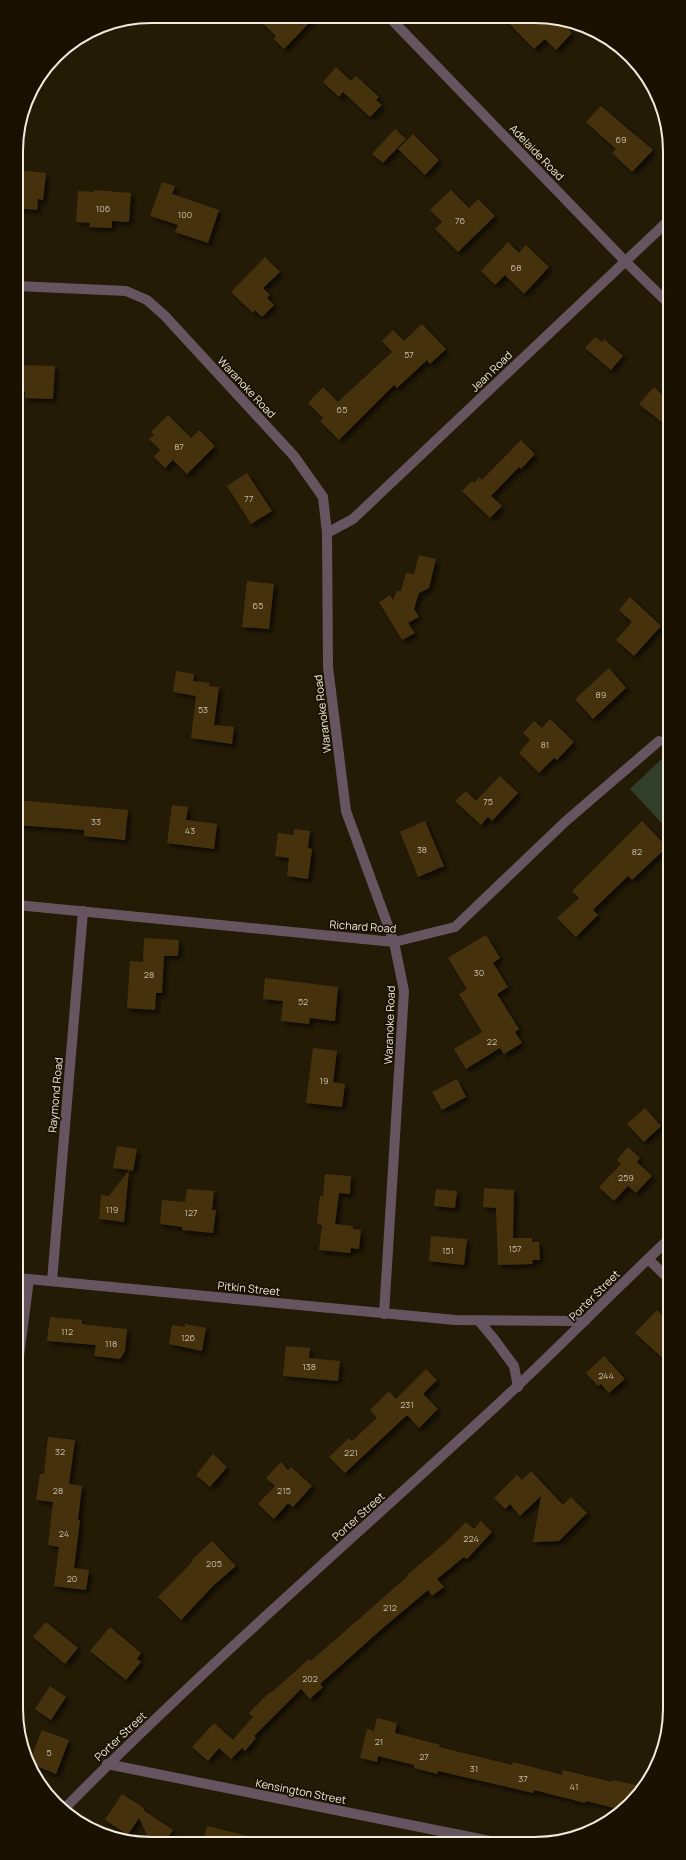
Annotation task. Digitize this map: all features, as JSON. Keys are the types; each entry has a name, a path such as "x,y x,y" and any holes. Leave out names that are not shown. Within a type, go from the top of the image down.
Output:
{"street":[{"name":"Adelaide Road","path":"395,23 625,261 663,298"},
{"name":"Jean Road","path":"327,532 353,519 663,226"},
{"name":"Waranoke Road","path":"23,286 126,291 147,300 165,316 294,456 323,497 327,532 328,667 346,811 394,942 404,991 384,1314"},
{"name":"Richard Road","path":"23,906 394,942 455,926 566,821 659,741"},
{"name":"Raymond Road","path":"52,1281 83,911"},
{"name":"Porter Street","path":"67,1806 107,1764 518,1387 663,1245"},
{"path":"648,1259 663,1273"},
{"name":"Pitkin Street","path":"23,1278 384,1314 479,1321 585,1321"},
{"path":"23,1325 29,1279"},
{"path":"479,1321 494,1338 514,1366 518,1387"},
{"name":"Kensington Street","path":"107,1764 470,1837"}],"green space":[{"path":"663,758 663,825 630,789"}],"building":[{"path":"262,23 309,23 284,49 274,39 276,36"},
{"path":"509,23 560,25 566,27 572,33 556,50 545,39 534,49"},
{"path":"336,67 351,81 356,76 379,97 376,100 382,105 370,117 343,92 339,97 323,82"},
{"path":"601,106 653,150 632,172 612,153 616,149 586,122"},
{"path":"395,129 406,139 383,163 372,154"},
{"path":"413,134 439,160 425,175 398,149"},
{"path":"23,171 46,173 43,200 38,199 37,210 23,209"},
{"path":"162,182 175,186 172,194 219,210 208,243 175,232 178,225 150,216"},
{"path":"94,190 131,193 129,222 112,221 112,228 89,227 90,223 76,222 78,191 94,192"},
{"path":"451,190 469,208 478,199 495,216 458,252 435,229 442,222 430,210"},
{"path":"508,242 519,253 526,245 549,267 524,294 505,275 495,285 481,271"},
{"path":"265,257 280,272 263,288 270,295 267,298 274,305 262,317 255,310 253,313 231,292"},
{"path":"422,324 446,349 430,364 427,360 397,388 394,385 339,440 320,421 323,418 308,403 323,387 338,402 392,352 382,341 393,330 404,341"},
{"path":"595,337 602,342 604,339 623,356 611,370 585,348"},
{"path":"23,365 55,366 53,399 25,398 25,392 23,392"},
{"path":"654,387 663,395 663,423 639,404"},
{"path":"168,415 191,438 199,430 215,446 187,474 173,460 165,468 154,457 160,450 149,439 154,435 151,432"},
{"path":"521,440 535,454 521,469 519,467 491,496 502,506 490,518 462,491 472,481 474,483 479,477 482,480"},
{"path":"247,473 272,511 251,524 227,486"},
{"path":"419,555 436,559 429,588 419,593 414,609 419,617 408,623 415,633 402,640 379,602 390,595 393,600 397,591 401,591 406,573 414,574"},
{"path":"247,581 274,584 269,629 242,627"},
{"path":"630,597 661,626 634,656 616,640 632,622 619,610"},
{"path":"609,668 626,688 593,719 575,699"},
{"path":"176,671 194,674 193,681 210,683 209,686 219,687 214,725 234,727 232,744 191,738 196,696 173,692"},
{"path":"550,719 574,742 557,760 554,758 539,773 519,753 530,740 523,733 534,721 542,728"},
{"path":"500,776 518,793 492,821 488,817 481,825 455,801 466,791 476,801"},
{"path":"23,801 128,810 125,840 84,836 84,830 23,825"},
{"path":"172,805 188,807 186,820 217,824 214,849 167,843"},
{"path":"425,821 444,866 418,877 400,832"},
{"path":"642,821 663,843 663,851 632,880 628,876 593,910 598,915 576,937 557,918 579,898 572,891"},
{"path":"294,829 310,831 308,848 312,849 308,879 287,876 289,858 275,856 278,833 294,835"},
{"path":"486,935 500,958 493,963 508,987 497,994 519,1029 515,1032 522,1043 504,1054 500,1048 466,1069 454,1049 482,1032 459,994 467,989 448,958"},
{"path":"144,938 179,940 178,956 164,956 162,993 156,993 155,1010 127,1008 130,961 143,962"},
{"path":"265,978 338,987 335,1021 310,1018 309,1024 281,1021 283,1001 263,999"},
{"path":"313,1048 337,1051 333,1082 345,1084 342,1107 306,1103"},
{"path":"457,1079 466,1097 442,1110 432,1092"},
{"path":"645,1108 661,1126 644,1142 627,1124"},
{"path":"117,1146 137,1149 133,1171 113,1168"},
{"path":"628,1147 640,1158 637,1162 652,1176 636,1193 628,1186 614,1201 599,1187 621,1164 617,1160"},
{"path":"129,1170 124,1222 99,1219 101,1195 109,1196"},
{"path":"325,1174 351,1176 350,1194 339,1193 335,1224 353,1226 353,1229 361,1230 359,1249 351,1248 350,1253 319,1250 322,1225 317,1224 320,1196 323,1197"},
{"path":"484,1188 514,1190 513,1238 532,1238 532,1242 539,1242 540,1260 532,1260 533,1264 498,1265 496,1208 483,1207"},
{"path":"187,1189 214,1191 212,1210 216,1210 213,1233 182,1230 182,1227 160,1224 162,1200 185,1202"},
{"path":"436,1189 457,1191 455,1208 434,1206"},
{"path":"431,1236 467,1239 464,1265 429,1261"},
{"path":"657,1310 663,1316 663,1359 635,1333"},
{"path":"50,1317 82,1320 82,1324 127,1329 125,1351 120,1359 94,1356 96,1345 47,1341"},
{"path":"185,1324 206,1328 202,1351 169,1344 172,1325 185,1327"},
{"path":"286,1346 310,1348 309,1358 340,1361 338,1381 283,1376"},
{"path":"604,1356 625,1379 609,1393 601,1384 598,1386 586,1373"},
{"path":"426,1369 437,1380 423,1394 438,1409 419,1428 407,1415 345,1473 329,1457 349,1438 352,1441 377,1418 370,1410 389,1391 396,1399"},
{"path":"48,1437 75,1440 69,1484 82,1486 78,1520 80,1520 74,1568 89,1570 86,1590 54,1586 59,1547 48,1545 53,1502 36,1500 40,1474 44,1474"},
{"path":"213,1454 227,1467 210,1487 196,1475"},
{"path":"281,1462 288,1470 291,1467 312,1486 293,1507 288,1503 274,1519 258,1504 275,1486 266,1478"},
{"path":"531,1471 563,1505 571,1497 587,1513 559,1541 533,1542 541,1496 520,1516 510,1504 505,1509 494,1498 517,1475 522,1480"},
{"path":"481,1521 492,1532 467,1559 464,1557 437,1579 444,1587 432,1596 428,1590 320,1684 323,1687 310,1699 301,1689 254,1736 256,1738 245,1751 242,1748 231,1759 219,1748 208,1761 192,1747 214,1723 233,1740 253,1717 249,1713 270,1692 271,1693 309,1659 311,1661 444,1544 466,1522 474,1529"},
{"path":"212,1541 236,1566 215,1584 181,1620 158,1597 193,1561 192,1560"},
{"path":"46,1622 78,1648 65,1664 33,1637"},
{"path":"110,1627 141,1653 137,1659 141,1662 126,1680 90,1651"},
{"path":"50,1686 66,1697 51,1720 35,1709"},
{"path":"377,1718 397,1723 395,1733 440,1745 439,1747 512,1765 513,1762 562,1775 563,1770 612,1782 613,1780 637,1785 626,1800 616,1808 586,1801 585,1803 534,1790 533,1793 438,1771 437,1774 414,1768 414,1765 378,1756 377,1762 360,1758 367,1729 374,1731"},
{"path":"42,1730 69,1740 56,1774 36,1766 32,1755"},
{"path":"122,1794 144,1808 143,1810 173,1830 169,1837 148,1837 139,1818 128,1835 105,1820"},
{"path":"207,1826 248,1836 248,1837 204,1837"}]}
